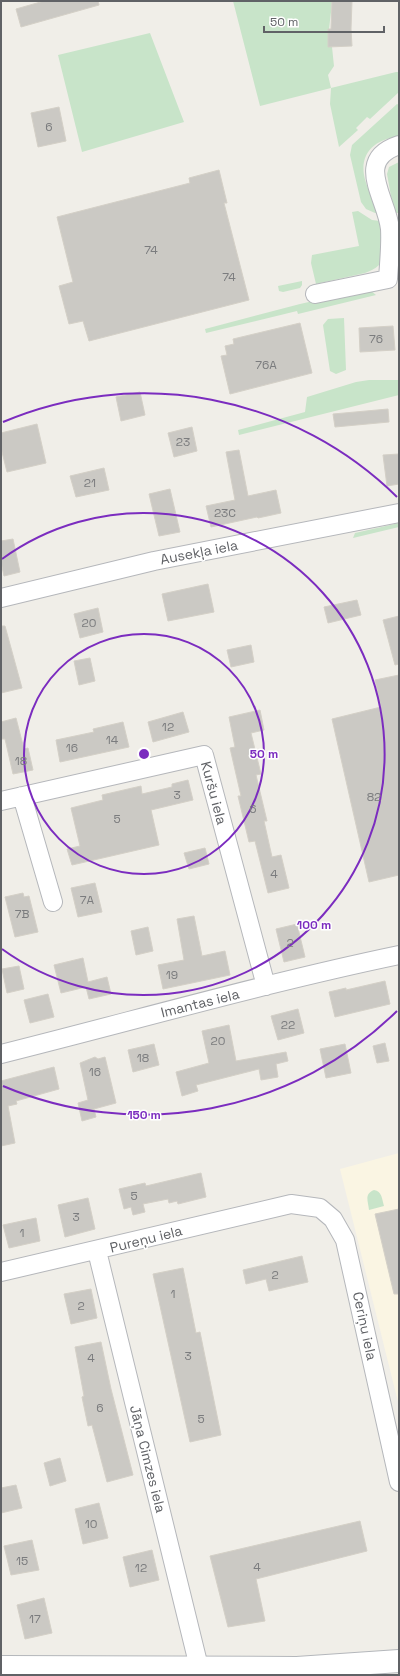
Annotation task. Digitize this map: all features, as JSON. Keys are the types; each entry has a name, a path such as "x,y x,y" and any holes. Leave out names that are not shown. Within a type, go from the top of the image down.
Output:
{"street":[{"path":"314,294 388,279 390,229 376,179 375,166 381,154 399,145"},
{"name":"Ausekļa iela","path":"1,598 154,561 399,513"},
{"name":"Kuršu iela","path":"1,801 204,754 266,986"},
{"path":"22,796 52,902"},
{"name":"Imantas iela","path":"1,1054 266,986 399,955"},
{"name":"Pureņu iela","path":"1,1272 98,1251 291,1204"},
{"name":"Ceriņu iela","path":"291,1204 320,1208 333,1219 345,1240 399,1482"},
{"name":"Jāņa Cimzes iela","path":"98,1251 199,1667"},
{"path":"1,1667 298,1668 399,1660"}],"shaded area":[{"path":"399,1153 399,1209 376,1215 391,1281 399,1279 399,1406 340,1169"}],"green space":[{"path":"233,1 332,1 328,35 328,46 332,47 334,66 328,75 331,88 260,106"},
{"path":"150,33 184,122 82,152 58,55"},
{"path":"399,72 399,92 370,119 367,117 356,128 358,130 339,147 330,104 331,88"},
{"path":"397,104 399,105 399,137 384,140 372,147 365,159 363,167 368,189 379,213 375,213 366,209 361,202 350,155 352,145"},
{"path":"399,162 399,213 394,213 387,174 389,167"},
{"path":"358,211 372,220 380,221 383,250 379,265 365,273 316,284 311,263 312,255 359,246 352,212"},
{"path":"302,281 300,288 283,292 279,291 278,286"},
{"path":"362,290 371,291 376,295 298,314 297,311 206,333 205,329 300,304"},
{"path":"344,318 346,370 336,374 330,371 323,325 328,319"},
{"path":"369,380 399,380 399,395 239,435 238,430 305,412 307,397 356,382"},
{"path":"399,523 399,527 353,538 355,533"},
{"path":"374,1190 379,1192 384,1206 369,1210 368,1196"}],"building":[{"path":"44,1 98,1 99,5 21,27 16,9"},
{"path":"332,1 352,1 352,46 328,47 328,29 331,29"},
{"path":"59,107 66,141 38,147 31,113"},
{"path":"219,170 227,203 224,203 249,300 89,341 83,321 69,324 59,286 73,282 57,217 190,183 189,178"},
{"path":"300,323 312,373 230,394 221,356 227,355 225,346 234,344 233,339"},
{"path":"393,326 395,350 360,352 359,328"},
{"path":"140,392 145,415 121,421 116,397"},
{"path":"388,409 389,422 335,427 333,414"},
{"path":"37,424 46,463 7,472 1,448 1,433"},
{"path":"192,427 197,451 174,457 168,433"},
{"path":"239,450 248,496 276,490 281,513 211,527 206,506 235,500 226,452"},
{"path":"399,454 399,484 387,486 383,455"},
{"path":"104,468 109,490 76,497 70,476"},
{"path":"170,489 180,532 159,536 149,494"},
{"path":"13,539 20,572 4,576 1,562 1,541"},
{"path":"208,584 214,612 168,621 162,594"},
{"path":"357,600 361,615 328,623 324,607"},
{"path":"98,608 103,632 80,638 74,614"},
{"path":"399,616 399,664 395,665 383,620"},
{"path":"1,626 5,626 22,688 1,693"},
{"path":"251,645 254,662 231,667 227,650"},
{"path":"90,658 95,681 79,685 74,661"},
{"path":"399,675 399,875 369,882 332,719 381,707 375,680"},
{"path":"260,710 264,730 251,733 261,774 256,775 267,821 264,821 272,857 281,855 289,888 268,893 255,841 249,842 238,796 241,796 230,748 235,747 229,717"},
{"path":"183,712 189,732 153,742 148,722"},
{"path":"16,718 24,749 28,748 33,770 13,774 5,739 1,739 1,722"},
{"path":"123,722 129,747 60,762 56,740 94,732 93,729"},
{"path":"188,780 193,800 151,810 159,845 72,865 67,849 80,846 71,808 103,800 102,795 141,786 142,794 172,787 172,784"},
{"path":"205,848 209,864 189,869 184,853"},
{"path":"95,883 102,912 78,917 71,888"},
{"path":"23,893 24,897 29,896 38,932 15,937 5,897"},
{"path":"194,916 202,956 225,951 230,975 163,989 158,965 184,960 177,919"},
{"path":"297,924 305,957 284,962 276,929"},
{"path":"148,927 153,951 136,955 131,931"},
{"path":"83,958 88,982 107,977 111,994 89,999 86,987 61,993 54,965"},
{"path":"19,966 24,989 7,993 2,969"},
{"path":"385,981 390,1004 335,1017 329,992 346,988 346,990"},
{"path":"48,994 54,1017 30,1023 24,1000"},
{"path":"298,1009 304,1033 278,1040 271,1016"},
{"path":"229,1025 236,1061 286,1052 288,1061 276,1064 278,1077 261,1080 259,1069 196,1085 198,1091 182,1096 176,1072 209,1063 202,1031"},
{"path":"385,1043 389,1061 377,1063 373,1046"},
{"path":"154,1044 159,1065 133,1072 128,1050"},
{"path":"345,1044 351,1073 326,1078 320,1049"},
{"path":"95,1057 98,1059 105,1057 116,1103 94,1109 96,1117 82,1121 78,1103 88,1100 80,1063"},
{"path":"54,1067 59,1089 16,1101 17,1104 8,1106 15,1143 1,1146 1,1081"},
{"path":"201,1173 206,1197 178,1204 177,1201 169,1203 168,1199 143,1204 145,1212 133,1215 131,1207 124,1209 119,1189 145,1183 146,1186"},
{"path":"88,1198 95,1229 65,1237 58,1205"},
{"path":"399,1209 399,1294 394,1294 375,1214"},
{"path":"36,1218 40,1241 9,1248 3,1225"},
{"path":"302,1256 308,1282 269,1291 266,1279 246,1284 243,1270"},
{"path":"183,1268 196,1333 200,1332 221,1435 190,1442 153,1274"},
{"path":"91,1289 97,1318 71,1324 64,1294"},
{"path":"101,1342 111,1389 133,1475 107,1482 92,1425 88,1426 82,1397 84,1396 75,1347"},
{"path":"60,1458 66,1481 50,1486 44,1463"},
{"path":"16,1485 22,1508 1,1513 1,1488"},
{"path":"99,1503 108,1538 83,1544 75,1509"},
{"path":"360,1521 367,1551 256,1579 265,1621 228,1627 210,1556"},
{"path":"32,1540 39,1570 11,1575 4,1546"},
{"path":"152,1550 159,1580 130,1587 123,1557"},
{"path":"44,1598 52,1633 25,1639 17,1605"}]}
